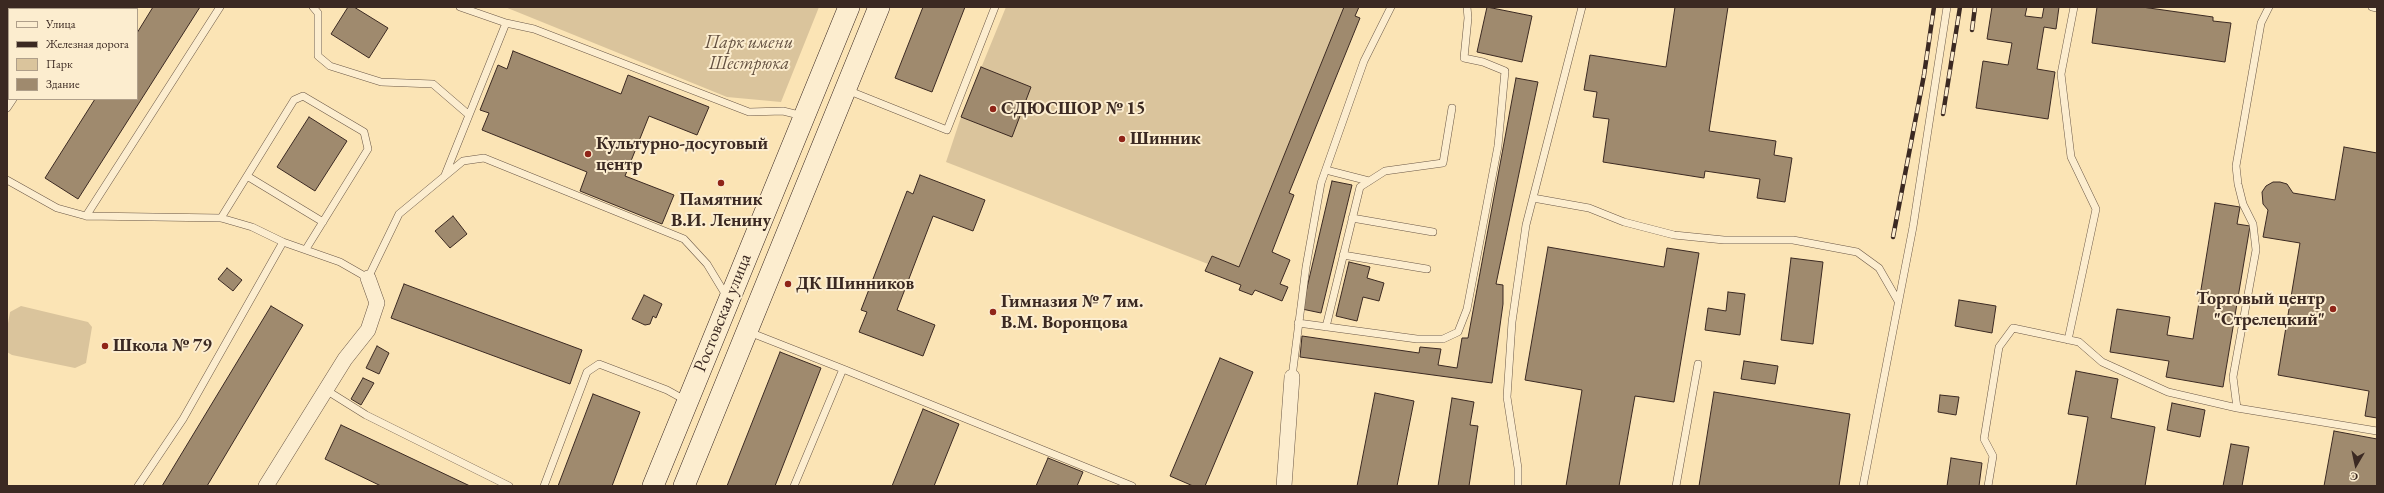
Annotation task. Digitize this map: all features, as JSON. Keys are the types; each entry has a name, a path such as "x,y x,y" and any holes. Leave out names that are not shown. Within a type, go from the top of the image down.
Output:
{"street":[{"name":"Ростовская улица","path":"653,486 849,7"},
{"name":"Ростовская улица","path":"684,486 847,90 879,7"},
{"path":"266,486 345,359 368,330 377,303 368,278"},
{"path":"1284,486 1292,377"}],"lane":[{"path":"86,216 220,7"},
{"path":"313,7 318,13 318,56 330,66 381,82 433,84 469,115"},
{"path":"460,7 506,23 534,29 749,112 783,111 805,117"},
{"path":"847,90 947,130 995,7"},
{"path":"1292,377 1298,324 1321,183 1364,61 1391,8 1398,7"},
{"path":"1298,324 1417,340 1443,339 1458,332 1467,309 1498,146 1505,71 1482,62 1464,58 1468,18 1467,7"},
{"path":"1518,486 1518,468 1507,397 1512,322 1526,225 1582,7"},
{"path":"1863,486 1913,227 1947,7"},
{"path":"2068,340 2096,209 2070,157 2061,74 2074,7"},
{"path":"2237,408 2233,377 2256,250 2253,224 2243,204 2238,184 2236,166 2261,23 2269,7"},
{"path":"2372,7 2377,8"},
{"path":"445,175 506,23"},
{"path":"221,218 294,100 303,96 364,132 368,149 306,249"},
{"path":"1326,327 1360,187 1385,171 1443,163 1452,108"},
{"path":"7,180 57,208 86,216 221,218 252,227 283,242 340,262 368,278 399,214 463,161 484,158 684,239 707,264 729,300"},
{"path":"1326,170 1369,181"},
{"path":"247,176 323,222"},
{"path":"1533,198 1589,208 1624,222 1674,235 1724,240 1793,240 1857,252 1879,268 1898,301"},
{"path":"1352,218 1433,232"},
{"path":"138,486 183,418 283,242"},
{"path":"1343,255 1427,269"},
{"path":"1988,486 1993,456 1984,439 1999,347 2013,328 2079,342 2102,362 2168,392 2237,408 2377,431"},
{"path":"748,332 1132,486"},
{"path":"544,486 587,372 599,364 667,390 687,401"},
{"path":"1676,486 1698,364"},
{"path":"794,486 843,369"},
{"path":"326,390 366,415 509,486"}],"green space":[{"name":"Парк имени Шестрюка","path":"505,7 819,7 781,102 727,97"},
{"name":"Шинник","path":"1006,7 1344,7 1239,267 1212,256 1208,264 946,162 961,117"},
{"path":"21,306 88,322 92,327 86,363 75,368 12,355 7,352 7,329 10,312"}],"building":[{"path":"11,7 56,7 56,8 10,8"},
{"path":"153,7 200,7 78,199 45,178 94,100 138,100 138,31"},
{"path":"348,7 354,7 388,28 369,58 331,34"},
{"path":"923,7 965,7 932,92 895,78"},
{"path":"1344,7 1359,7 1355,16 1360,18 1289,193 1294,195 1272,252 1290,260 1280,284 1288,287 1282,301 1255,290 1252,295 1239,290 1241,285 1205,271 1212,256 1239,267"},
{"path":"1487,7 1532,16 1522,62 1477,52"},
{"path":"1675,7 1728,7 1709,131 1776,141 1774,155 1792,158 1785,202 1757,198 1760,179 1705,171 1704,178 1603,162 1609,119 1593,117 1597,92 1584,90 1590,55 1666,67"},
{"path":"1992,7 2027,7 2025,16 2042,18 2044,7 2059,7 2056,29 2044,27 2037,69 2055,72 2048,119 1976,108 1983,61 2008,65 2012,43 1987,39"},
{"path":"2097,7 2142,7 2213,17 2213,21 2231,23 2225,62 2092,43"},
{"path":"8,12 7,83 7,13"},
{"name":"Культурно-досуговый центр","path":"513,51 621,94 628,75 709,107 697,135 649,116 625,176 674,195 662,224 580,191 587,172 482,130 489,113 480,110 498,65 507,69"},
{"path":"981,67 1031,87 1012,137 961,117"},
{"path":"1516,78 1538,82 1496,284 1503,285 1503,304 1492,383 1300,357 1302,336 1419,353 1420,347 1441,349 1438,365 1457,368 1462,338 1468,338"},
{"path":"309,117 347,141 315,191 277,167"},
{"name":"Торговый центр \"Стрелецкий\"","path":"2344,147 2377,153 2377,418 2365,416 2369,391 2278,375 2300,243 2263,237 2268,210 2263,204 2262,192 2266,186 2273,182 2280,182 2287,184 2293,193 2335,200"},
{"path":"920,175 985,200 973,231 933,216 897,310 935,325 923,356 859,332 867,312 861,310 907,191 913,194"},
{"path":"1332,181 1352,185 1321,313 1302,309"},
{"path":"2215,203 2240,207 2237,224 2250,226 2223,387 2166,377 2169,361 2110,352 2117,309 2170,317 2167,335 2193,339"},
{"path":"453,216 467,234 450,248 435,231"},
{"path":"1548,247 1664,267 1667,248 1699,253 1674,402 1635,396 1619,486 1566,486 1582,390 1525,380"},
{"path":"1791,258 1823,262 1813,344 1781,340"},
{"path":"1349,262 1370,267 1367,278 1384,283 1379,301 1363,297 1357,321 1336,316"},
{"path":"227,268 242,280 233,291 218,279"},
{"path":"404,284 582,350 570,384 391,318"},
{"path":"1728,292 1745,294 1740,335 1705,330 1708,308 1726,311"},
{"path":"644,295 662,304 656,318 653,316 650,324 645,325 632,319"},
{"path":"1959,300 1996,306 1992,333 1955,326"},
{"path":"271,306 303,325 207,486 162,486"},
{"path":"377,346 389,353 379,374 366,368"},
{"path":"780,352 821,368 775,486 727,486"},
{"path":"1220,358 1253,372 1205,486 1193,486 1170,476"},
{"path":"1744,361 1778,366 1775,384 1741,379"},
{"path":"2076,371 2118,379 2111,418 2155,427 2145,486 2076,486 2088,417 2068,414"},
{"path":"363,378 374,383 361,405 351,399"},
{"path":"1714,392 1850,414 1839,486 1699,486"},
{"path":"1375,393 1414,401 1397,486 1357,486"},
{"path":"593,394 640,412 612,486 558,486"},
{"path":"1940,395 1959,397 1956,415 1938,412"},
{"path":"1452,398 1474,402 1470,425 1478,426 1469,486 1438,486"},
{"path":"2172,403 2205,410 2200,437 2167,430"},
{"path":"923,409 959,424 934,486 892,486"},
{"path":"341,425 470,486 381,486 325,459"},
{"path":"2334,431 2377,439 2377,486 2324,486"},
{"path":"2231,444 2249,447 2242,486 2223,486"},
{"path":"1048,458 1083,472 1077,486 1036,486"},
{"path":"1951,458 1982,463 1979,486 1947,486"}],"railway":[{"path":"1893,237 1924,75 1934,7"},
{"path":"1943,114 1960,7"},
{"path":"1972,30 1975,7"}],"place":[{"name":"СДЮСШОР № 15","path":"993,109"},
{"name":"Шинник","path":"1122,139"},
{"name":"Культурно-досуговый центр","path":"588,154"},
{"name":"Памятник В.И. Ленину","path":"721,183"},
{"name":"ДК Шинников","path":"788,284"},
{"name":"Торговый центр \"Стрелецкий\"","path":"2333,309"},
{"name":"Гимназия № 7 им. В.М. Воронцова","path":"993,312"},
{"name":"Школа № 79","path":"105,346"}]}
